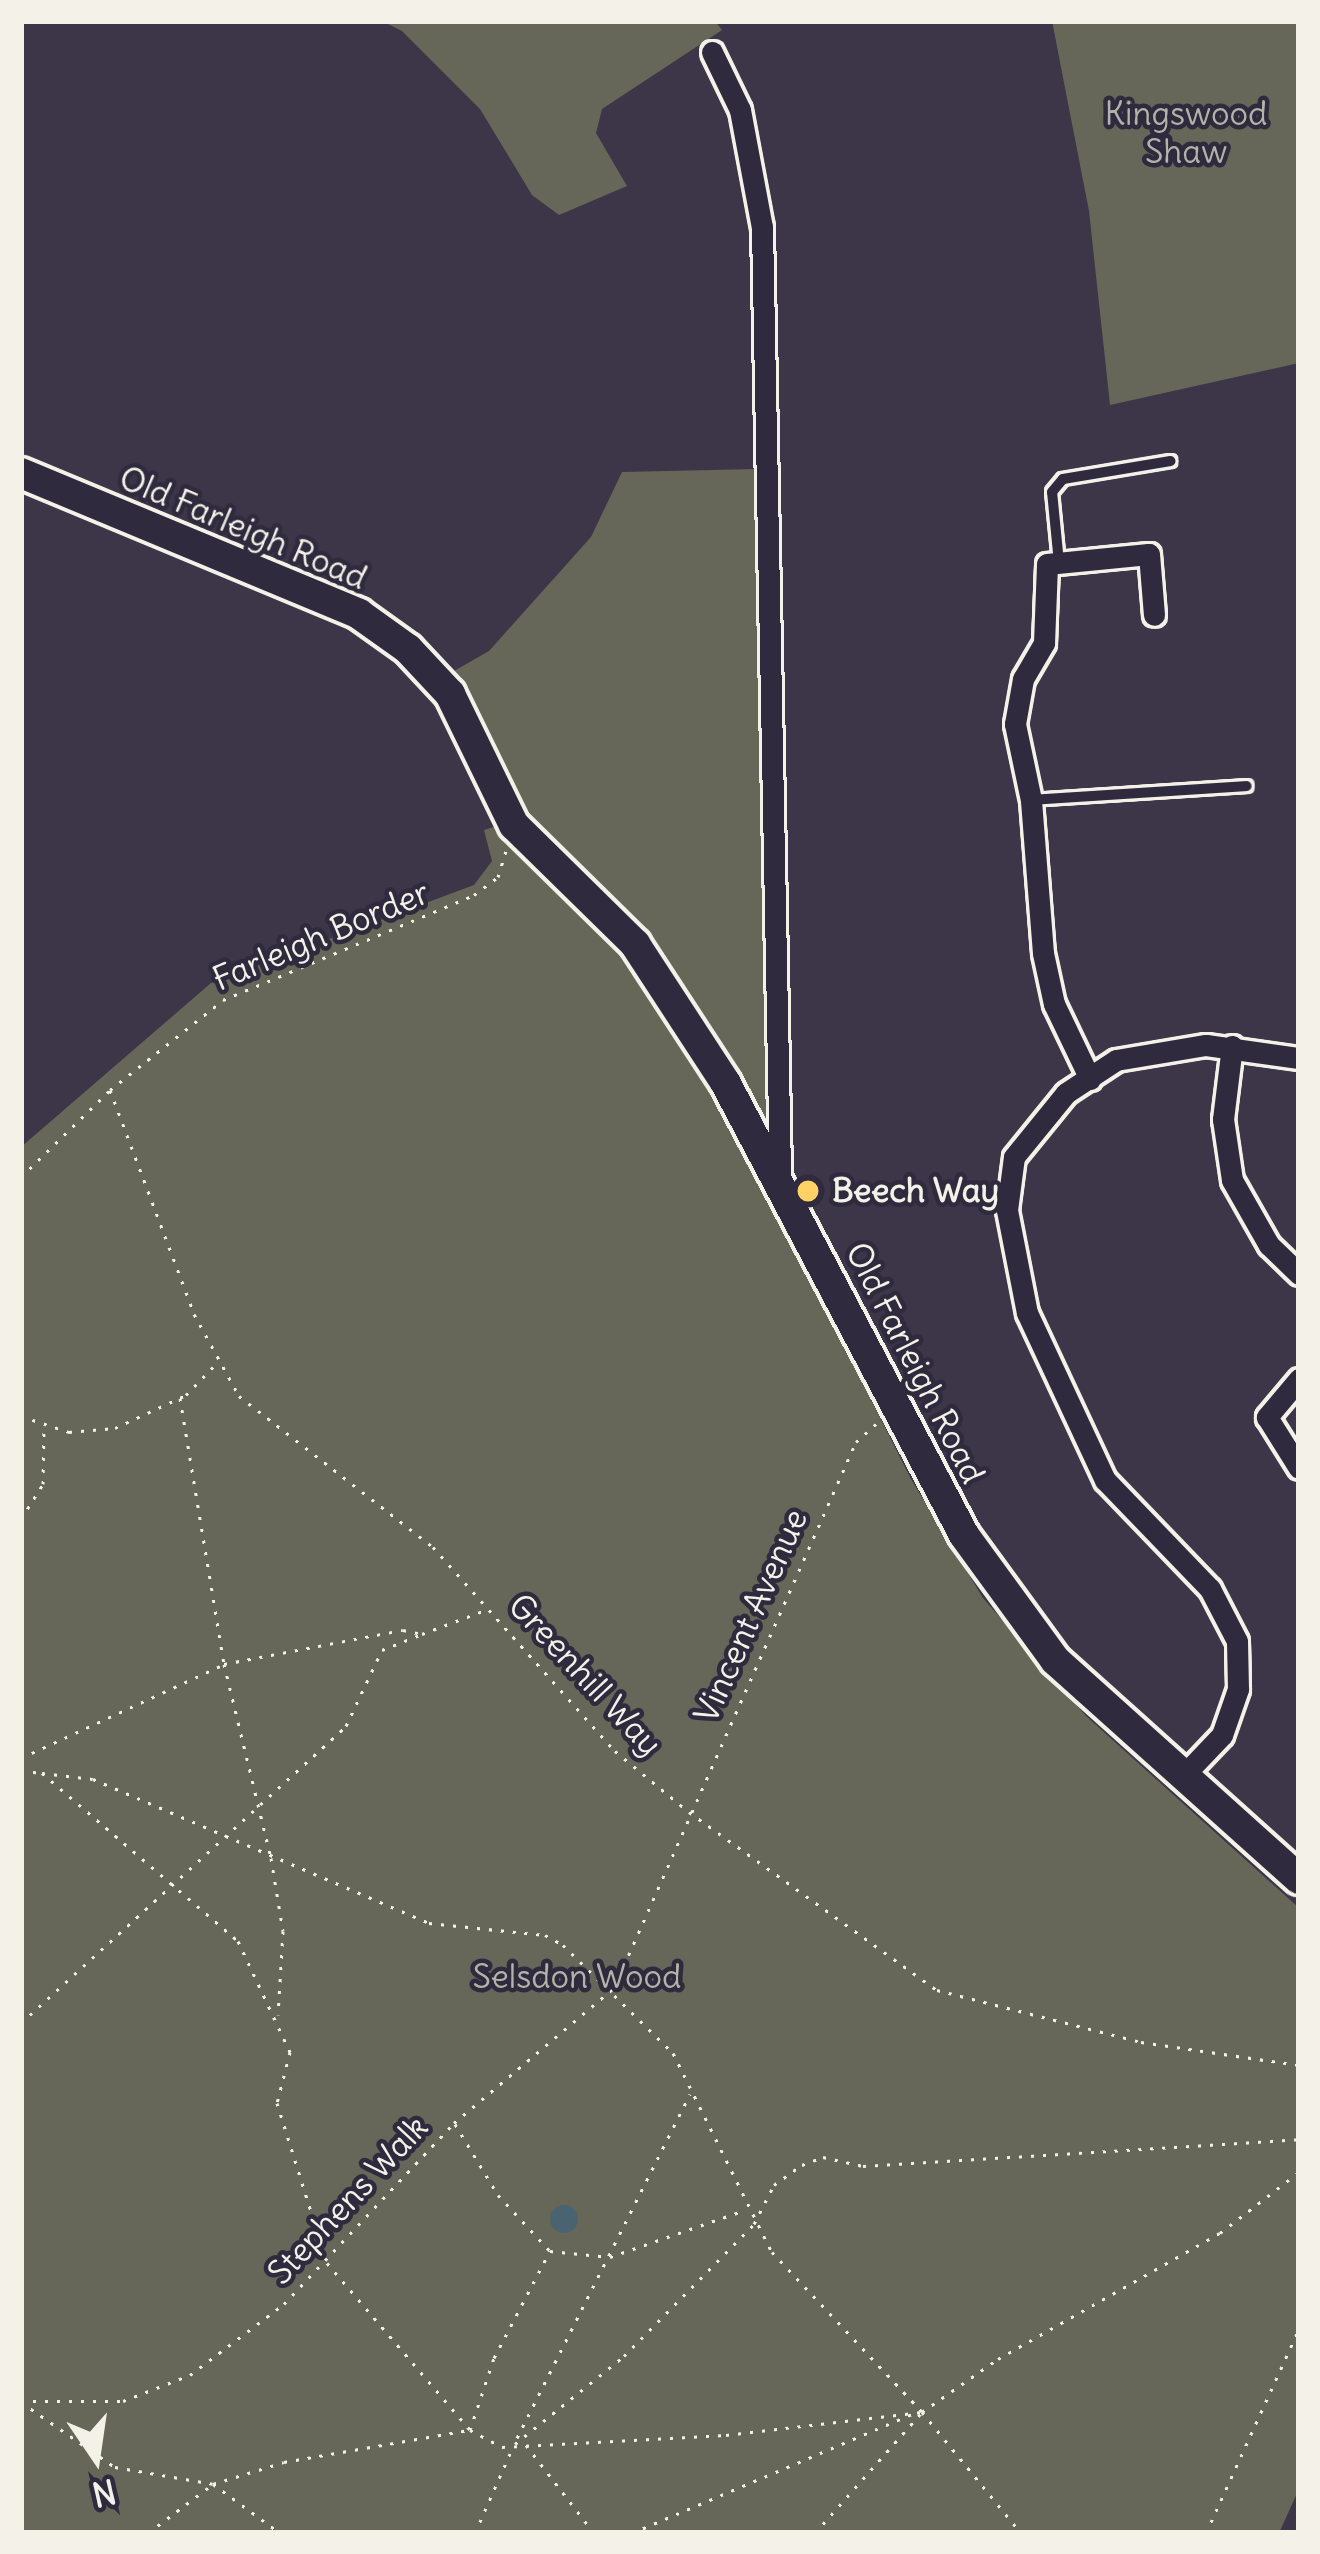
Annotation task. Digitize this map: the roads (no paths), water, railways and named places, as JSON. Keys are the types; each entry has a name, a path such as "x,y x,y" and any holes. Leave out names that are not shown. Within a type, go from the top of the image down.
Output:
{"street":[{"path":"712,52 740,110 762,227 780,1174"},
{"name":"Old Farleigh Road","path":"21,473 359,614 408,649 450,694 514,825 659,976 780,1174 894,1409 964,1535 1055,1660 1299,1880"},
{"path":"1090,1079 1054,1004 1043,953 1019,701 1044,643 1047,564 1149,554 1154,614"},
{"path":"1232,1046 1223,1119 1232,1180 1269,1245 1299,1274"},
{"path":"1182,1777 1222,1735 1238,1689 1237,1641 1210,1589 1105,1480 1027,1312 1006,1210 1015,1157 1066,1094 1116,1060 1232,1046 1299,1058"},
{"path":"1299,1379 1267,1418 1299,1468"}],"lane":[{"path":"1059,563 1052,492 1064,479 1170,461"},
{"path":"1031,800 1247,786"}],"water":[{"path":"564,2205 574,2209 578,2219 574,2229 564,2233 554,2229 550,2219 554,2209"}],"place":[{"name":"Beech Way","path":"808,1191"}],"park label":[{"name":"Kingswood Shaw","path":"1186,133"},
{"name":"Selsdon Wood","path":"577,1977"}]}
